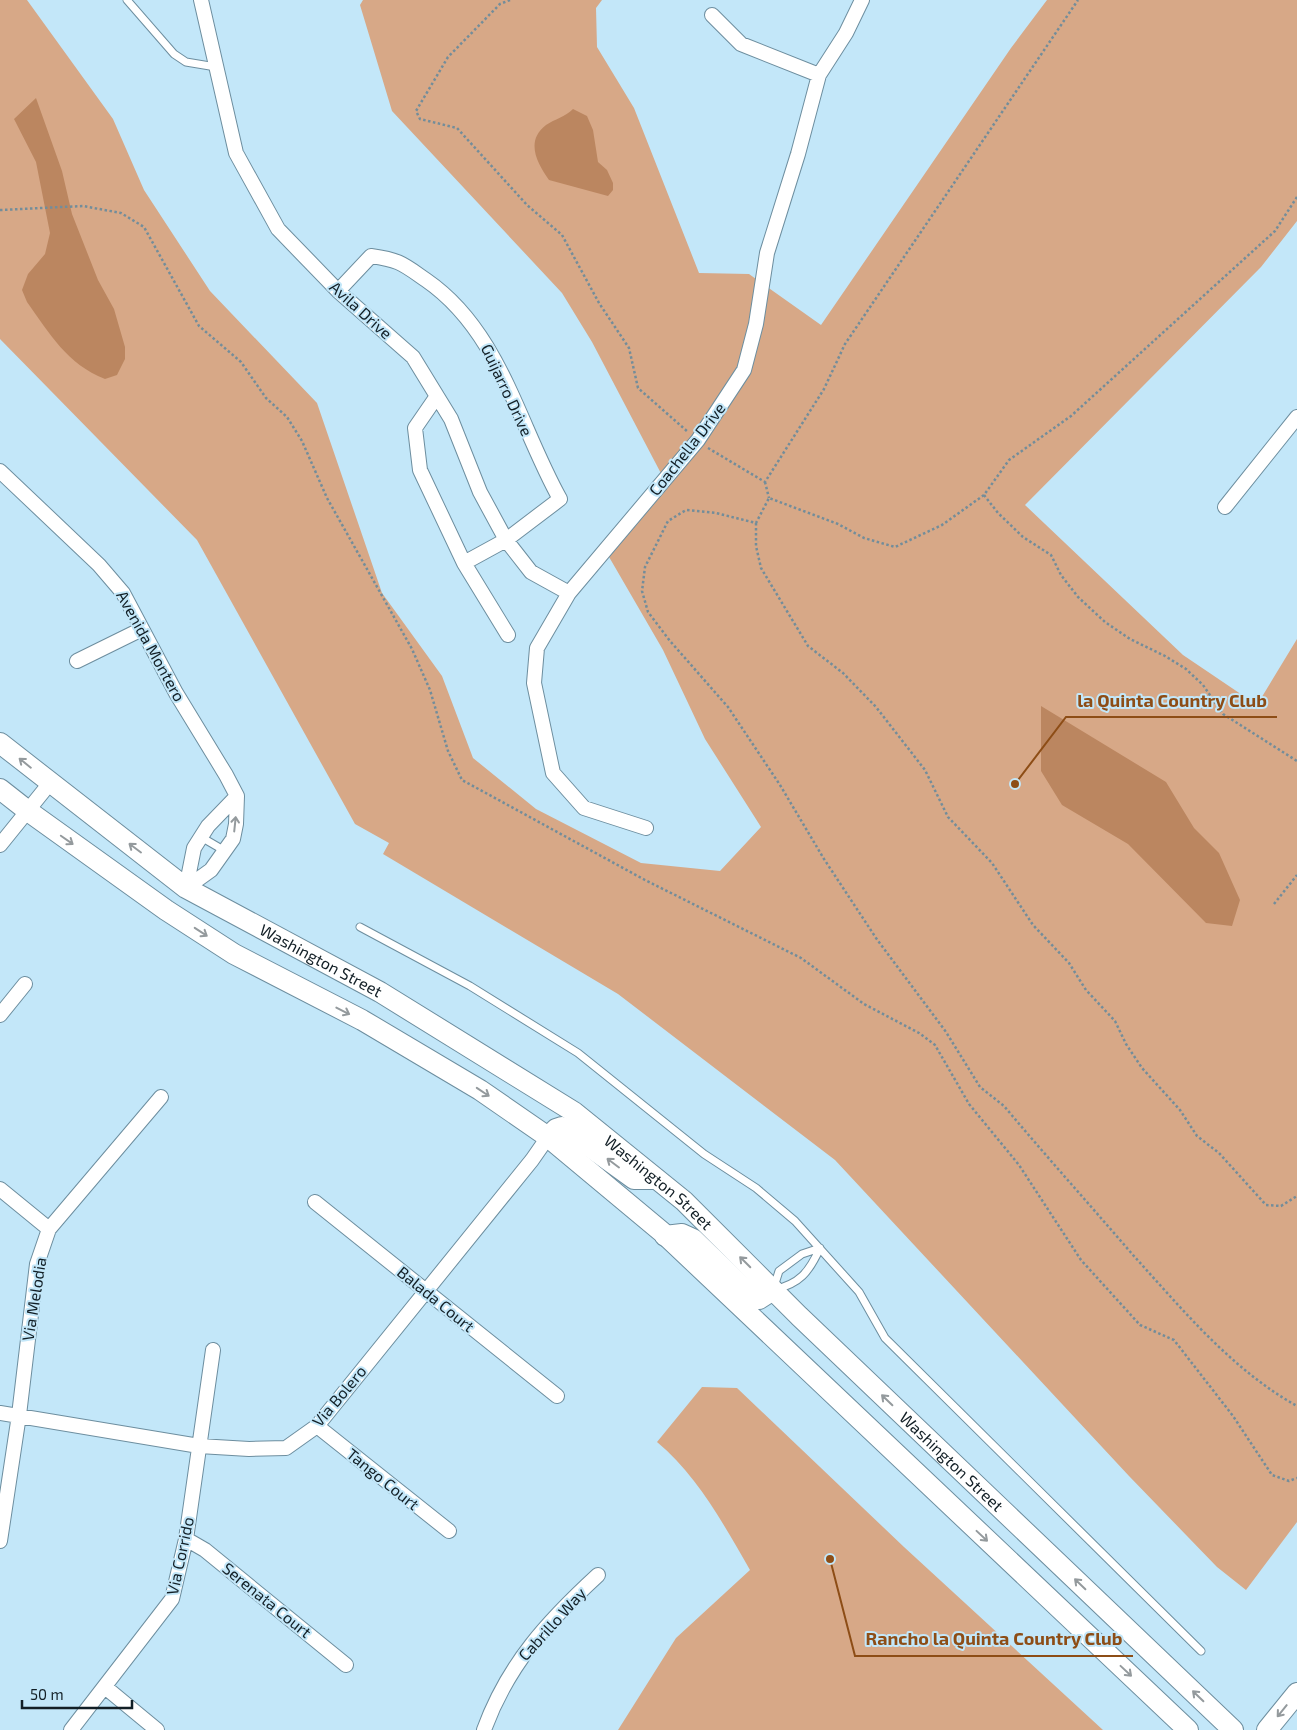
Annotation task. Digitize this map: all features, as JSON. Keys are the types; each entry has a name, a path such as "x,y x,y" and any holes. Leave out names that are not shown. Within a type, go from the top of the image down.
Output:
{"main road":[{"name":"Washington Street","path":"0,743 186,888 380,992 574,1112 684,1201 773,1290 1233,1730"},
{"name":"Washington Street","path":"0,789 28,812 166,910 234,954 362,1020 480,1090 548,1137 665,1236 1188,1730"},
{"path":"548,1137 556,1129 562,1127 634,1179 656,1179"},
{"path":"665,1236 682,1234 693,1239 753,1297 759,1299 773,1290"},
{"path":"1267,1730 1297,1693"}],"street":[{"name":"Avila Drive","path":"200,0 236,153 278,229 338,290 413,357 451,419 480,492 506,540 532,572 569,593"},
{"name":"Coachella Drive","path":"646,828 584,808 553,773 534,683 537,648 569,593 698,440 744,370 756,324 767,253 798,154 819,75 846,33 862,0"},
{"path":"712,14 741,44 819,75"},
{"name":"Guijarro Drive","path":"338,290 371,256 397,259 447,294 482,337 506,381 544,470 560,499 506,540"},
{"path":"437,396 415,428 420,470 464,563 508,635"},
{"path":"1224,506 1297,417"},
{"name":"Avenida Montero","path":"1,474 99,564 124,593 176,693 226,775 236,796 236,824 233,839 211,870 186,888"},
{"path":"464,563 506,540"},
{"path":"77,661 142,629"},
{"path":"0,845 50,783"},
{"path":"186,888 194,848 208,826 236,796"},
{"path":"0,1016 25,984"},
{"name":"Via Melodia","path":"0,1541 19,1415 37,1264 49,1229 161,1098"},
{"name":"Via Bolero","path":"0,1413 199,1446 286,1448 316,1426 548,1137"},
{"path":"0,1189 49,1229"},
{"name":"Balada Court","path":"315,1202 557,1396"},
{"name":"Via Corrido","path":"71,1730 172,1599 186,1539 213,1350"},
{"name":"Tango Court","path":"316,1426 449,1531"},
{"name":"Serenata Court","path":"186,1539 205,1550 346,1665"},
{"name":"Cabrillo Way","path":"484,1730 518,1661 562,1609 598,1575"},
{"path":"105,1687 157,1730"}],"lane":[{"path":"127,0 174,54 186,62 217,67"},
{"path":"201,837 225,851"},
{"path":"360,927 470,986 578,1053 704,1154 756,1188 795,1220 859,1292 884,1338 1201,1651"},
{"path":"820,1248 812,1265 792,1286 773,1290 779,1270 802,1254 820,1248"}],"path":[{"path":"510,0 500,4 448,58 416,111 420,119 457,128 527,205 562,235 599,303 629,348 638,388 712,452 765,482"},
{"path":"1078,0 845,344 824,389 765,482 769,498 756,523 756,546 761,568 808,646 843,673 876,707 925,770 948,817 992,863 1033,925 1069,963 1086,990 1115,1021 1126,1044 1142,1068 1180,1110 1197,1136 1219,1152 1266,1205 1281,1206 1297,1196"},
{"path":"769,498 838,524 864,538 895,548 942,525 984,495 1009,460 1071,416 1275,230 1297,197"},
{"path":"984,495 998,514 1023,536 1051,555 1061,575 1078,597 1105,622 1130,639 1165,656 1186,669 1203,686 1222,714 1297,761"},
{"path":"756,523 716,512 686,510 668,521 645,567 642,591 648,612 670,641 728,707 780,785 876,938 946,1032 980,1087 1004,1106 1196,1324 1256,1378 1277,1395 1297,1406"},
{"path":"1274,904 1297,875"}],"shaded area":[{"path":"0,0 27,0 113,119 144,190 210,291 317,403 382,593 442,676 473,758 536,809 641,863 720,871 761,827 705,739 663,650 605,550 665,481 592,342 562,293 392,111 360,5 363,0 602,0 596,8 597,47 634,108 699,273 749,274 821,325 1011,48 1047,0 1297,0 1297,221 1261,267 1025,505 1183,655 1257,705 1297,639 1297,1522 1246,1590 1217,1567 1129,1476 835,1160 618,994 383,854 389,843 355,824 197,540 0,339"},
{"path":"36,98 62,171 72,214 98,280 114,309 125,347 125,359 117,375 105,379 80,365 60,347 27,302 22,290 28,274 45,254 50,233 36,162 14,119"},
{"path":"573,109 587,116 593,130 598,162 607,170 613,183 613,190 608,196 549,180 537,159 535,145 540,131 546,125"},
{"path":"1041,706 1166,782 1194,828 1219,853 1240,900 1232,926 1206,923 1128,844 1062,805 1041,771"},
{"path":"702,1387 737,1388 904,1547 1103,1730 618,1730 676,1638 750,1570 720,1518 697,1485 657,1442"}],"place":[{"name":"la Quinta Country Club","path":"1015,784"},
{"name":"Rancho la Quinta Country Club","path":"830,1559"}]}
